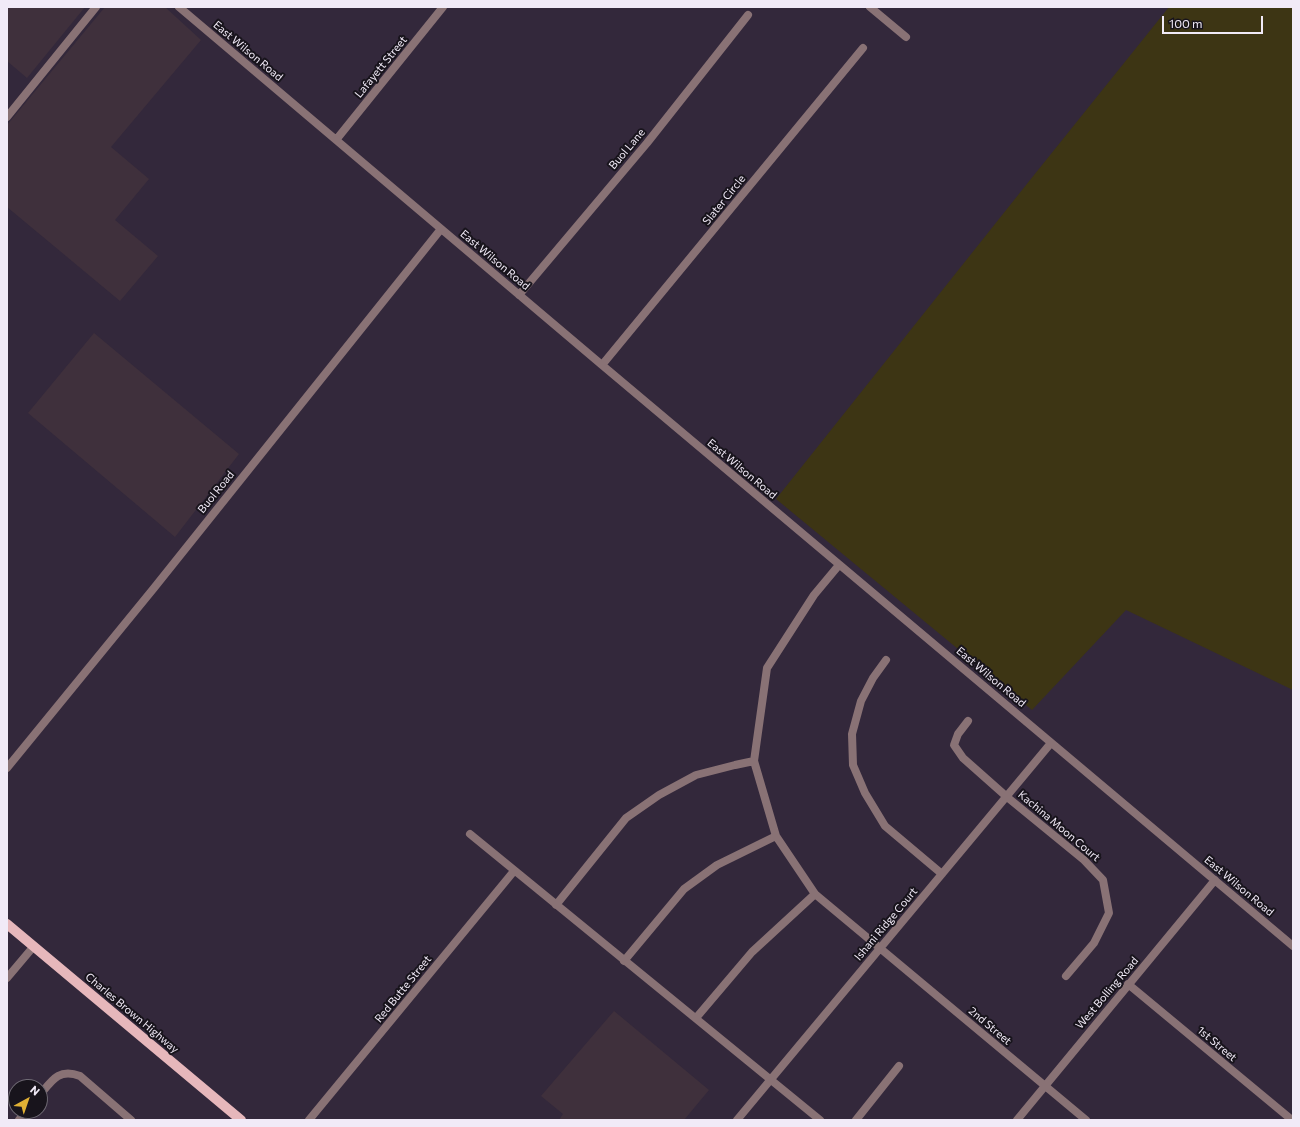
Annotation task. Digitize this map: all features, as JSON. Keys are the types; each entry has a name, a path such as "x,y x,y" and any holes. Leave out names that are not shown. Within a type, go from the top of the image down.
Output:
{"main road":[{"name":"Charles Brown Highway","path":"7,924 241,1120"}],"street":[{"path":"7,117 96,7"},
{"name":"East Wilson Road","path":"179,7 602,366 1293,946"},
{"name":"Lafayett Street","path":"336,140 443,7"},
{"path":"870,7 906,37"},
{"name":"Buol Lane","path":"520,295 652,137 748,15"},
{"name":"Slater Circle","path":"602,366 862,48"},
{"name":"Buol Road","path":"7,768 154,588 441,229"},
{"path":"556,905 626,818 658,794 696,775 735,765 754,762 767,668 814,595 839,565"},
{"path":"886,660 873,678 861,701 852,734 853,765 864,793 885,826 942,874"},
{"name":"Kachina Moon Court","path":"968,721 958,734 954,745 963,758 1007,797 1084,860 1102,880 1109,913 1094,943 1066,976"},
{"name":"Ishani Ridge Court","path":"737,1120 1052,743"},
{"name":"2nd Street","path":"754,762 776,836 815,894 1086,1120"},
{"path":"470,834 820,1120"},
{"path":"624,961 684,889 716,865 776,836"},
{"name":"Red Butte Street","path":"309,1120 514,871"},
{"name":"West Bolling Road","path":"1017,1120 1215,880"},
{"path":"696,1018 752,952 815,894"},
{"path":"7,978 34,946"},
{"name":"1st Street","path":"1128,984 1292,1120"},
{"path":"856,1120 899,1066"},
{"path":"48,1086 57,1076 66,1073 72,1073 80,1076 131,1120"}],"shaded area":[{"path":"7,7 85,7 27,78 7,61"},
{"path":"105,7 165,7 201,40 111,147 149,179 115,220 158,256 120,301 7,207 7,125"},
{"path":"94,333 239,454 175,537 28,413"},
{"path":"614,1011 709,1090 684,1120 559,1120 563,1114 541,1096"}],"sand":[{"path":"1169,7 1293,7 1293,690 1126,610 1032,710 776,499"}]}
